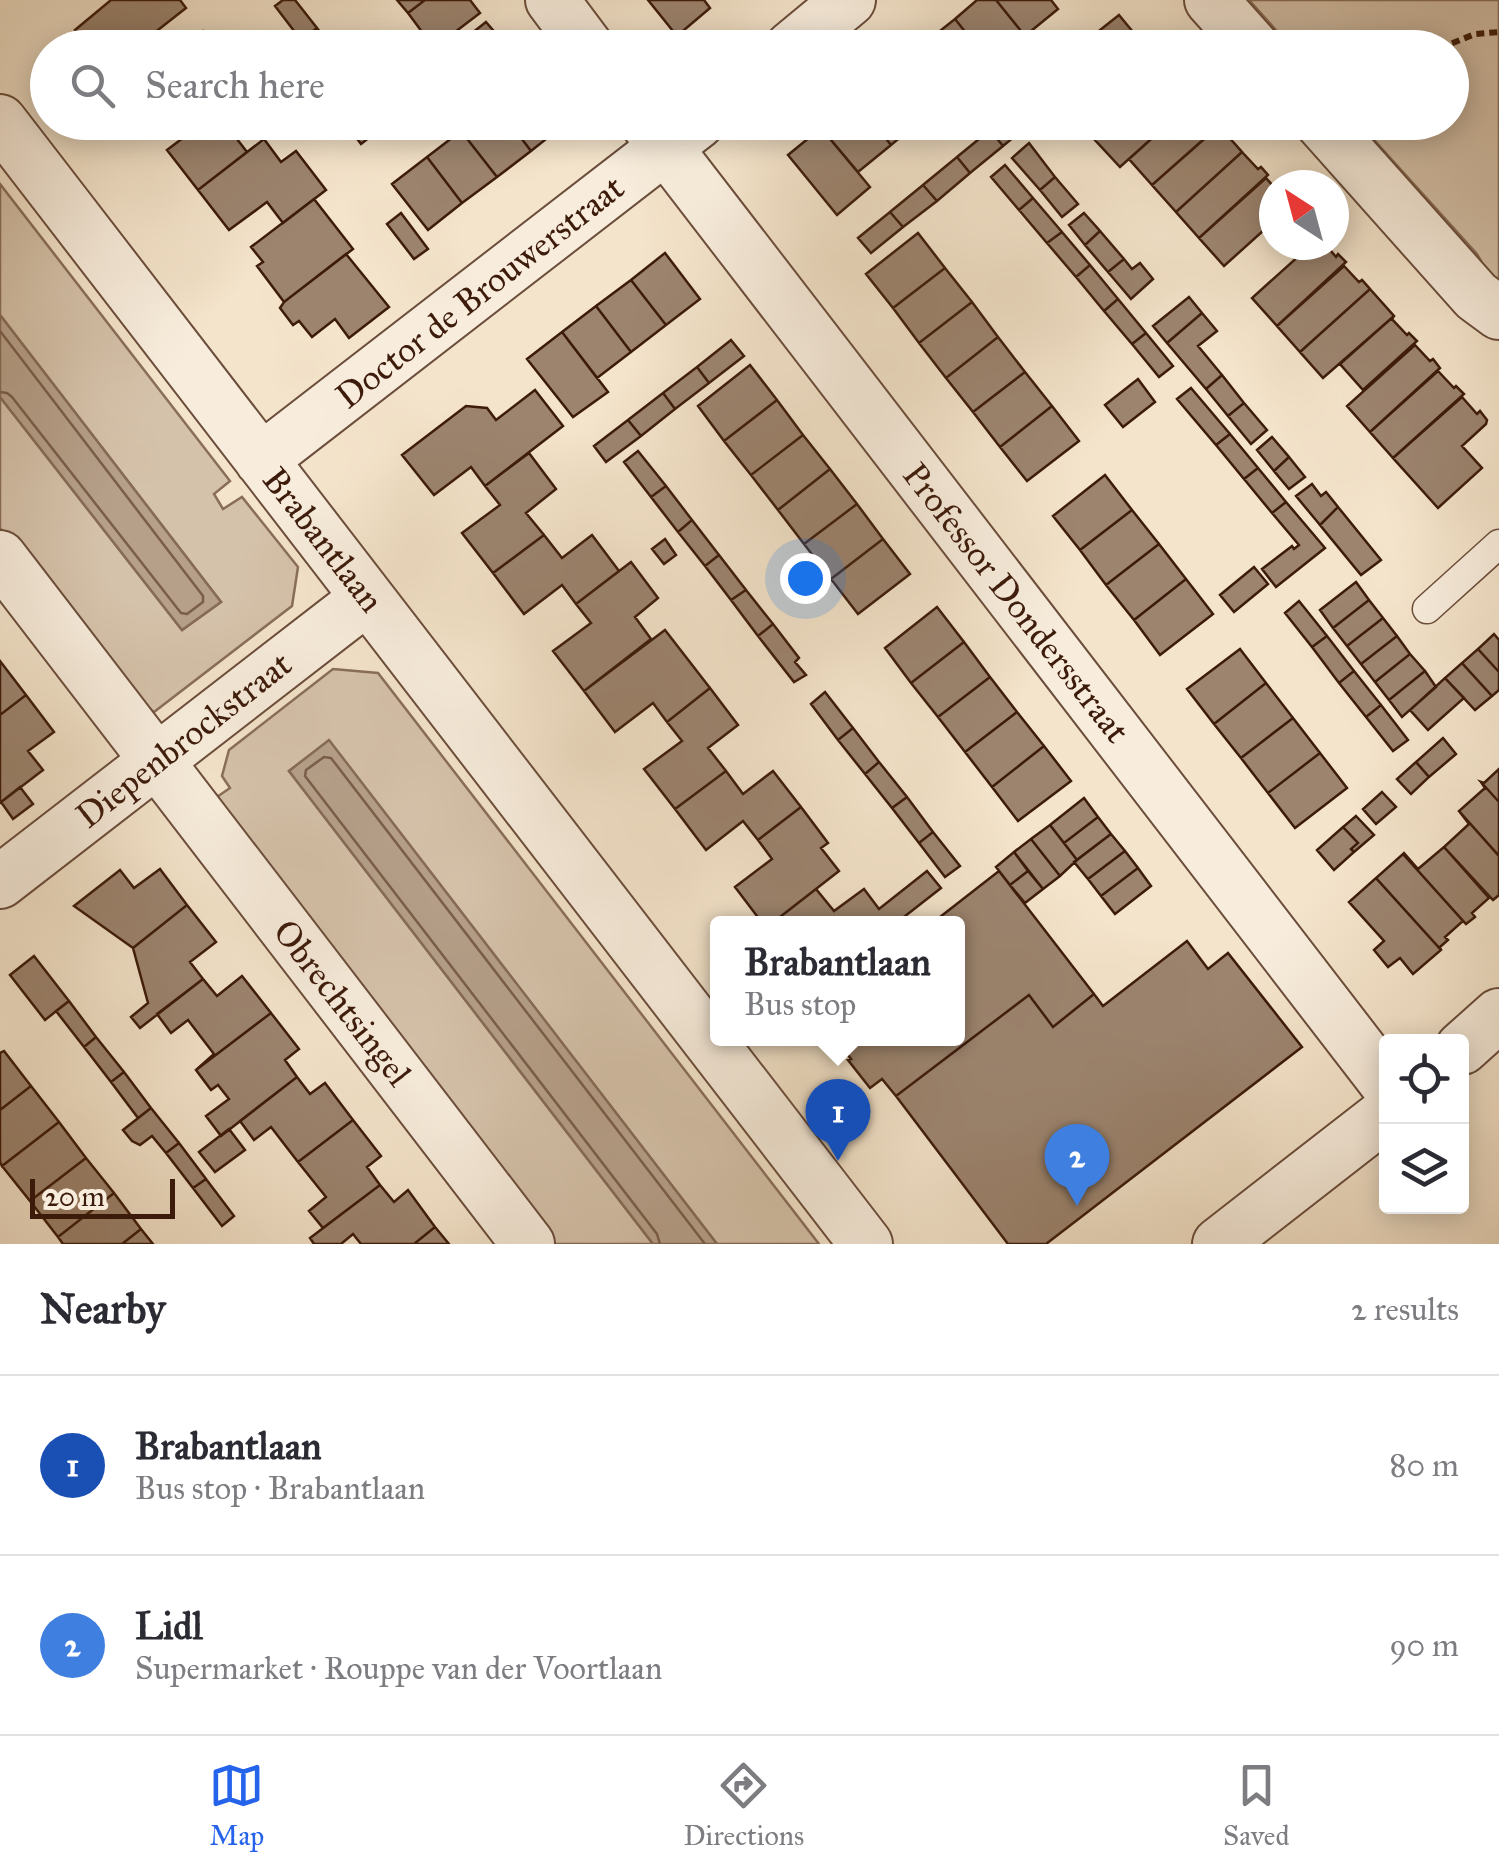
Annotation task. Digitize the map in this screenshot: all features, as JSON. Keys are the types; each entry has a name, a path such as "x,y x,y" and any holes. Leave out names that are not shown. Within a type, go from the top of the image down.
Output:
{"street":[{"path":"552,0 574,30"},
{"path":"813,30 849,0"},
{"path":"1211,0 1238,30"},
{"name":"Brabantlaan","path":"0,121 710,1042"},
{"name":"Doctor de Brouwerstraat","path":"261,460 659,140"},
{"name":"Professor Dondersstraat","path":"677,140 1379,1074"},
{"path":"1337,140 1476,296 1499,313"},
{"name":"Obrechtsingel","path":"0,557 528,1244"},
{"name":"Diepenbrockstraat","path":"0,882 367,598"},
{"path":"1469,1042 1499,1015"},
{"name":"Brabantlaan","path":"713,1046 866,1244"},
{"path":"1219,1244 1379,1119"}],"lane":[{"path":"1427,609 1499,544"}],"path":[{"path":"1469,37 1499,32"}],"shaded area":[{"path":"1249,0 1499,0 1499,293 1483,281 1477,254 1372,140 1469,140 1469,30 1276,30"},
{"path":"0,184 230,481 214,494 223,509 242,497 298,567 292,606 154,712 127,693 0,528 0,397 182,630 221,602 0,315"},
{"path":"333,669 378,673 819,1244 717,1244 329,741 289,771 653,1244 552,1244 211,801 230,788 222,776 229,750"}],"water":[{"path":"0,315 221,602 182,630 0,397"},
{"path":"329,740 717,1244 653,1244 289,771"}],"building":[{"path":"111,0 180,0 186,8 158,30 75,30"},
{"path":"283,0 295,0 317,28 293,30 275,6"},
{"path":"397,0 425,0 408,13"},
{"path":"425,0 470,0 480,13 458,30 421,30 408,13"},
{"path":"648,0 704,0 710,8 684,30 672,30"},
{"path":"977,0 996,0 1020,30 964,30 955,19"},
{"path":"996,0 1051,0 1058,9 1032,30 1020,30"},
{"path":"1119,15 1131,30 1100,30"},
{"path":"955,19 964,30 941,30"},
{"path":"486,22 493,30 476,30"},
{"path":"180,140 238,140 247,152 198,190 167,150"},
{"path":"265,140 281,162 296,151 326,190 283,223 267,202 229,230 198,190"},
{"path":"449,140 468,140 497,177 462,203 427,157"},
{"path":"468,140 523,140 531,151 497,177"},
{"path":"523,140 545,140 531,151"},
{"path":"806,140 831,140 870,187 837,215 788,155"},
{"path":"831,140 887,140 891,145 858,172"},
{"path":"978,140 998,140 1003,146 970,173 957,157"},
{"path":"1095,140 1150,140 1120,167"},
{"path":"1150,140 1203,140 1152,185 1129,159"},
{"path":"1203,140 1231,140 1242,152 1176,212 1152,185"},
{"path":"1029,143 1055,177 1040,190 1012,158"},
{"path":"1242,152 1264,170 1259,170 1259,183 1199,238 1176,212"},
{"path":"427,157 462,203 428,230 392,184"},
{"path":"957,157 970,173 937,201 923,185"},
{"path":"1005,165 1033,198 1019,210 991,177"},
{"path":"1055,177 1078,204 1062,217 1040,190"},
{"path":"1259,184 1259,234 1224,266 1199,238"},
{"path":"923,185 937,201 903,227 890,212"},
{"path":"1033,198 1062,232 1047,243 1019,210"},
{"path":"314,199 353,249 284,302 257,266 263,262 251,247"},
{"path":"890,212 903,227 871,253 858,238"},
{"path":"401,213 428,249 414,259 387,224"},
{"path":"1084,213 1100,231 1085,245 1069,225"},
{"path":"1100,231 1124,259 1108,272 1085,245"},
{"path":"1062,232 1090,265 1076,277 1047,243"},
{"path":"918,233 945,268 893,308 866,274"},
{"path":"665,253 700,299 666,325 631,280"},
{"path":"346,254 389,307 349,338 335,319 312,337 299,321 293,325 280,308"},
{"path":"1124,259 1132,269 1140,263 1153,279 1131,299 1108,272"},
{"path":"1294,260 1346,262 1277,326 1252,298"},
{"path":"1090,265 1118,299 1104,311 1076,277"},
{"path":"1344,266 1370,289 1300,352 1277,326"},
{"path":"945,268 972,302 919,343 893,308"},
{"path":"631,280 666,325 631,352 596,306"},
{"path":"1370,289 1394,316 1323,378 1300,352"},
{"path":"1189,297 1202,313 1167,343 1153,326"},
{"path":"1118,299 1146,333 1132,344 1104,311"},
{"path":"972,302 998,337 946,378 919,343"},
{"path":"596,306 631,352 597,378 562,332"},
{"path":"1202,313 1217,331 1198,346 1222,375 1206,389 1167,343"},
{"path":"1394,316 1392,319 1417,341 1363,390 1340,364"},
{"path":"562,332 608,392 573,417 527,359"},
{"path":"1146,333 1173,366 1159,377 1132,344"},
{"path":"998,337 1025,372 973,412 946,378"},
{"path":"731,340 744,356 709,383 697,367"},
{"path":"1415,345 1440,368 1370,432 1347,406"},
{"path":"750,365 777,400 724,441 698,406"},
{"path":"697,367 709,383 675,409 663,393"},
{"path":"1438,371 1464,394 1393,458 1370,432"},
{"path":"1025,372 1052,406 1000,447 973,412"},
{"path":"1222,375 1244,403 1228,416 1206,389"},
{"path":"1138,379 1155,402 1123,427 1105,405"},
{"path":"1191,388 1230,434 1216,445 1177,399"},
{"path":"535,390 563,426 485,486 471,467 434,495 402,455 466,406 487,408 496,420"},
{"path":"663,393 675,409 641,436 628,420"},
{"path":"1462,397 1487,420 1462,446 1482,468 1438,508 1393,458"},
{"path":"777,400 803,435 751,475 724,441"},
{"path":"1244,403 1267,430 1251,444 1228,416"},
{"path":"1052,406 1079,441 1027,481 1000,447"},
{"path":"628,420 641,436 606,462 594,446"},
{"path":"1230,434 1258,468 1244,479 1216,445"},
{"path":"803,435 830,469 778,510 751,475"},
{"path":"1272,437 1289,457 1274,471 1257,450"},
{"path":"638,451 666,486 651,497 624,462"},
{"path":"529,453 556,489 526,513 544,535 493,573 462,533 500,505 485,486"},
{"path":"1289,457 1305,477 1289,489 1274,471"},
{"path":"1258,468 1286,502 1272,513 1244,479"},
{"path":"830,469 857,504 804,544 778,510"},
{"path":"1105,475 1132,510 1080,550 1053,516"},
{"path":"1312,484 1321,496 1326,492 1338,507 1320,525 1296,496"},
{"path":"666,486 692,520 678,532 651,497"},
{"path":"1286,502 1325,548 1276,587 1262,569 1299,545 1272,513"},
{"path":"857,504 883,539 831,579 804,544"},
{"path":"1338,507 1381,560 1361,575 1320,525"},
{"path":"1132,510 1159,544 1106,585 1080,550"},
{"path":"692,520 719,555 705,566 678,532"},
{"path":"544,535 562,558 592,535 619,571 576,604 562,585 524,614 493,573"},
{"path":"665,539 676,555 664,564 652,549"},
{"path":"883,539 910,574 858,614 831,579"},
{"path":"1159,544 1186,579 1134,620 1106,585"},
{"path":"719,555 746,590 731,600 705,566"},
{"path":"631,562 658,598 635,617 651,639 584,691 553,651 591,623 576,604"},
{"path":"1254,567 1268,584 1234,612 1220,595"},
{"path":"1186,579 1213,614 1160,655 1134,620"},
{"path":"1356,582 1369,600 1333,628 1320,610"},
{"path":"746,590 773,624 758,636 731,600"},
{"path":"1369,600 1383,618 1347,646 1333,628"},
{"path":"1299,601 1327,636 1312,647 1285,613"},
{"path":"937,607 964,642 911,683 885,648"},
{"path":"1383,618 1397,636 1361,664 1347,646"},
{"path":"773,624 799,658 795,662 806,675 794,682 758,636"},
{"path":"665,630 710,688 667,722 653,703 615,732 584,691"},
{"path":"1494,634 1499,640 1499,672 1478,649"},
{"path":"1327,636 1354,671 1339,683 1312,647"},
{"path":"1397,636 1410,654 1375,682 1361,664"},
{"path":"964,642 990,677 938,717 911,683"},
{"path":"1240,649 1266,683 1214,724 1187,689"},
{"path":"1478,649 1499,672 1499,690 1492,696 1462,663"},
{"path":"1410,654 1425,671 1389,700 1375,682"},
{"path":"0,661 26,695 0,715"},
{"path":"1462,663 1492,696 1475,710 1445,678"},
{"path":"1354,671 1381,705 1366,717 1339,683"},
{"path":"1425,671 1436,687 1402,717 1389,700"},
{"path":"990,677 1017,712 965,752 938,717"},
{"path":"1445,678 1464,698 1428,730 1410,710"},
{"path":"1266,683 1293,718 1241,758 1214,724"},
{"path":"710,688 738,725 708,748 726,771 675,809 644,769 682,741 667,722"},
{"path":"825,692 853,728 838,740 811,704"},
{"path":"26,695 54,732 28,751 43,770 0,803 0,715"},
{"path":"1381,705 1408,740 1393,751 1366,717"},
{"path":"1017,712 1044,746 992,787 965,752"},
{"path":"1293,718 1320,753 1268,793 1241,758"},
{"path":"853,728 879,762 865,774 838,740"},
{"path":"1443,738 1456,754 1429,777 1416,762"},
{"path":"1044,746 1071,781 1018,821 992,787"},
{"path":"1320,753 1347,788 1295,828 1268,793"},
{"path":"879,762 907,797 892,808 865,774"},
{"path":"1416,762 1429,777 1411,794 1397,779"},
{"path":"1499,769 1499,802 1481,782"},
{"path":"726,771 743,794 773,771 801,807 758,840 743,821 706,850 675,809"},
{"path":"1481,782 1499,802 1499,856 1459,811 1485,788"},
{"path":"20,787 33,804 13,819 1,802"},
{"path":"1382,792 1396,807 1376,824 1363,809"},
{"path":"907,797 933,832 919,843 892,808"},
{"path":"1084,798 1098,817 1064,843 1050,825"},
{"path":"801,807 828,843 821,848 839,871 781,916 757,916 735,887 772,859 758,840"},
{"path":"1459,811 1499,856 1499,895 1493,900 1444,847 1469,824"},
{"path":"1356,816 1374,835 1354,852 1351,849 1358,843 1343,827"},
{"path":"1098,817 1111,834 1077,860 1064,843"},
{"path":"1050,825 1077,860 1060,876 1031,839"},
{"path":"1343,827 1358,843 1334,870 1317,850"},
{"path":"933,832 960,866 945,877 919,843"},
{"path":"1111,834 1125,851 1088,879 1074,862"},
{"path":"1031,839 1060,876 1043,889 1014,852"},
{"path":"1444,847 1489,898 1466,924 1403,854 1418,869"},
{"path":"1125,851 1138,868 1101,896 1088,879"},
{"path":"1014,852 1028,871 1010,885 996,867"},
{"path":"1403,854 1463,921 1445,937 1448,940 1441,950 1376,878"},
{"path":"1138,868 1151,886 1115,914 1101,896"},
{"path":"160,869 187,905 133,948 74,906 120,870 134,888"},
{"path":"927,871 941,888 905,916 781,916 816,889 834,911 864,889 879,909"},
{"path":"999,871 1094,994 1053,1027 1029,995 965,1044 965,916 941,916"},
{"path":"1028,871 1043,889 1025,903 1010,885"},
{"path":"1376,878 1441,950 1413,974 1400,958 1388,967 1374,950 1384,941 1349,902"},
{"path":"187,905 216,942 190,962 203,979 140,1028 131,1017 148,1003 133,948"},
{"path":"1187,941 1208,969 1228,953 1302,1047 1046,1244 1008,1244 896,1096 1029,995 1053,1027 1094,994 1103,1006"},
{"path":"34,956 69,1001 45,1020 10,975"},
{"path":"242,976 271,1013 196,1070 214,1054 188,1020 171,1033 157,1014 203,979 217,996"},
{"path":"69,1001 96,1037 84,1047 56,1011"},
{"path":"271,1013 299,1049 285,1060 297,1077 221,1136 206,1116 229,1099 218,1085 211,1090 196,1070"},
{"path":"96,1037 124,1072 111,1082 84,1047"},
{"path":"837,1046 962,1046 896,1096 882,1079 870,1088"},
{"path":"4,1051 31,1086 0,1110 0,1053"},
{"path":"124,1072 151,1108 138,1118 111,1082"},
{"path":"297,1077 310,1094 325,1083 353,1120 298,1162 271,1127 254,1140 240,1121"},
{"path":"31,1086 59,1122 2,1166 0,1110"},
{"path":"151,1108 179,1143 166,1153 152,1136 140,1145 123,1130"},
{"path":"353,1120 381,1156 367,1167 380,1185 323,1228 309,1211 326,1197 298,1162"},
{"path":"59,1122 86,1158 30,1201 2,1166"},
{"path":"229,1129 245,1150 215,1172 199,1152"},
{"path":"179,1143 206,1179 193,1188 166,1153"},
{"path":"86,1158 114,1193 58,1237 30,1201"},
{"path":"206,1179 234,1216 222,1226 193,1188"},
{"path":"380,1185 394,1202 408,1190 435,1227 414,1244 361,1244 353,1234 341,1244 314,1244 310,1238"},
{"path":"114,1193 141,1229 122,1244 63,1244 58,1237"},
{"path":"435,1227 449,1244 414,1244"},
{"path":"141,1229 153,1244 122,1244"}],"place":[{"name":"Brabantlaan","path":"838,1161"},
{"name":"Lidl","path":"1077,1206"}]}
